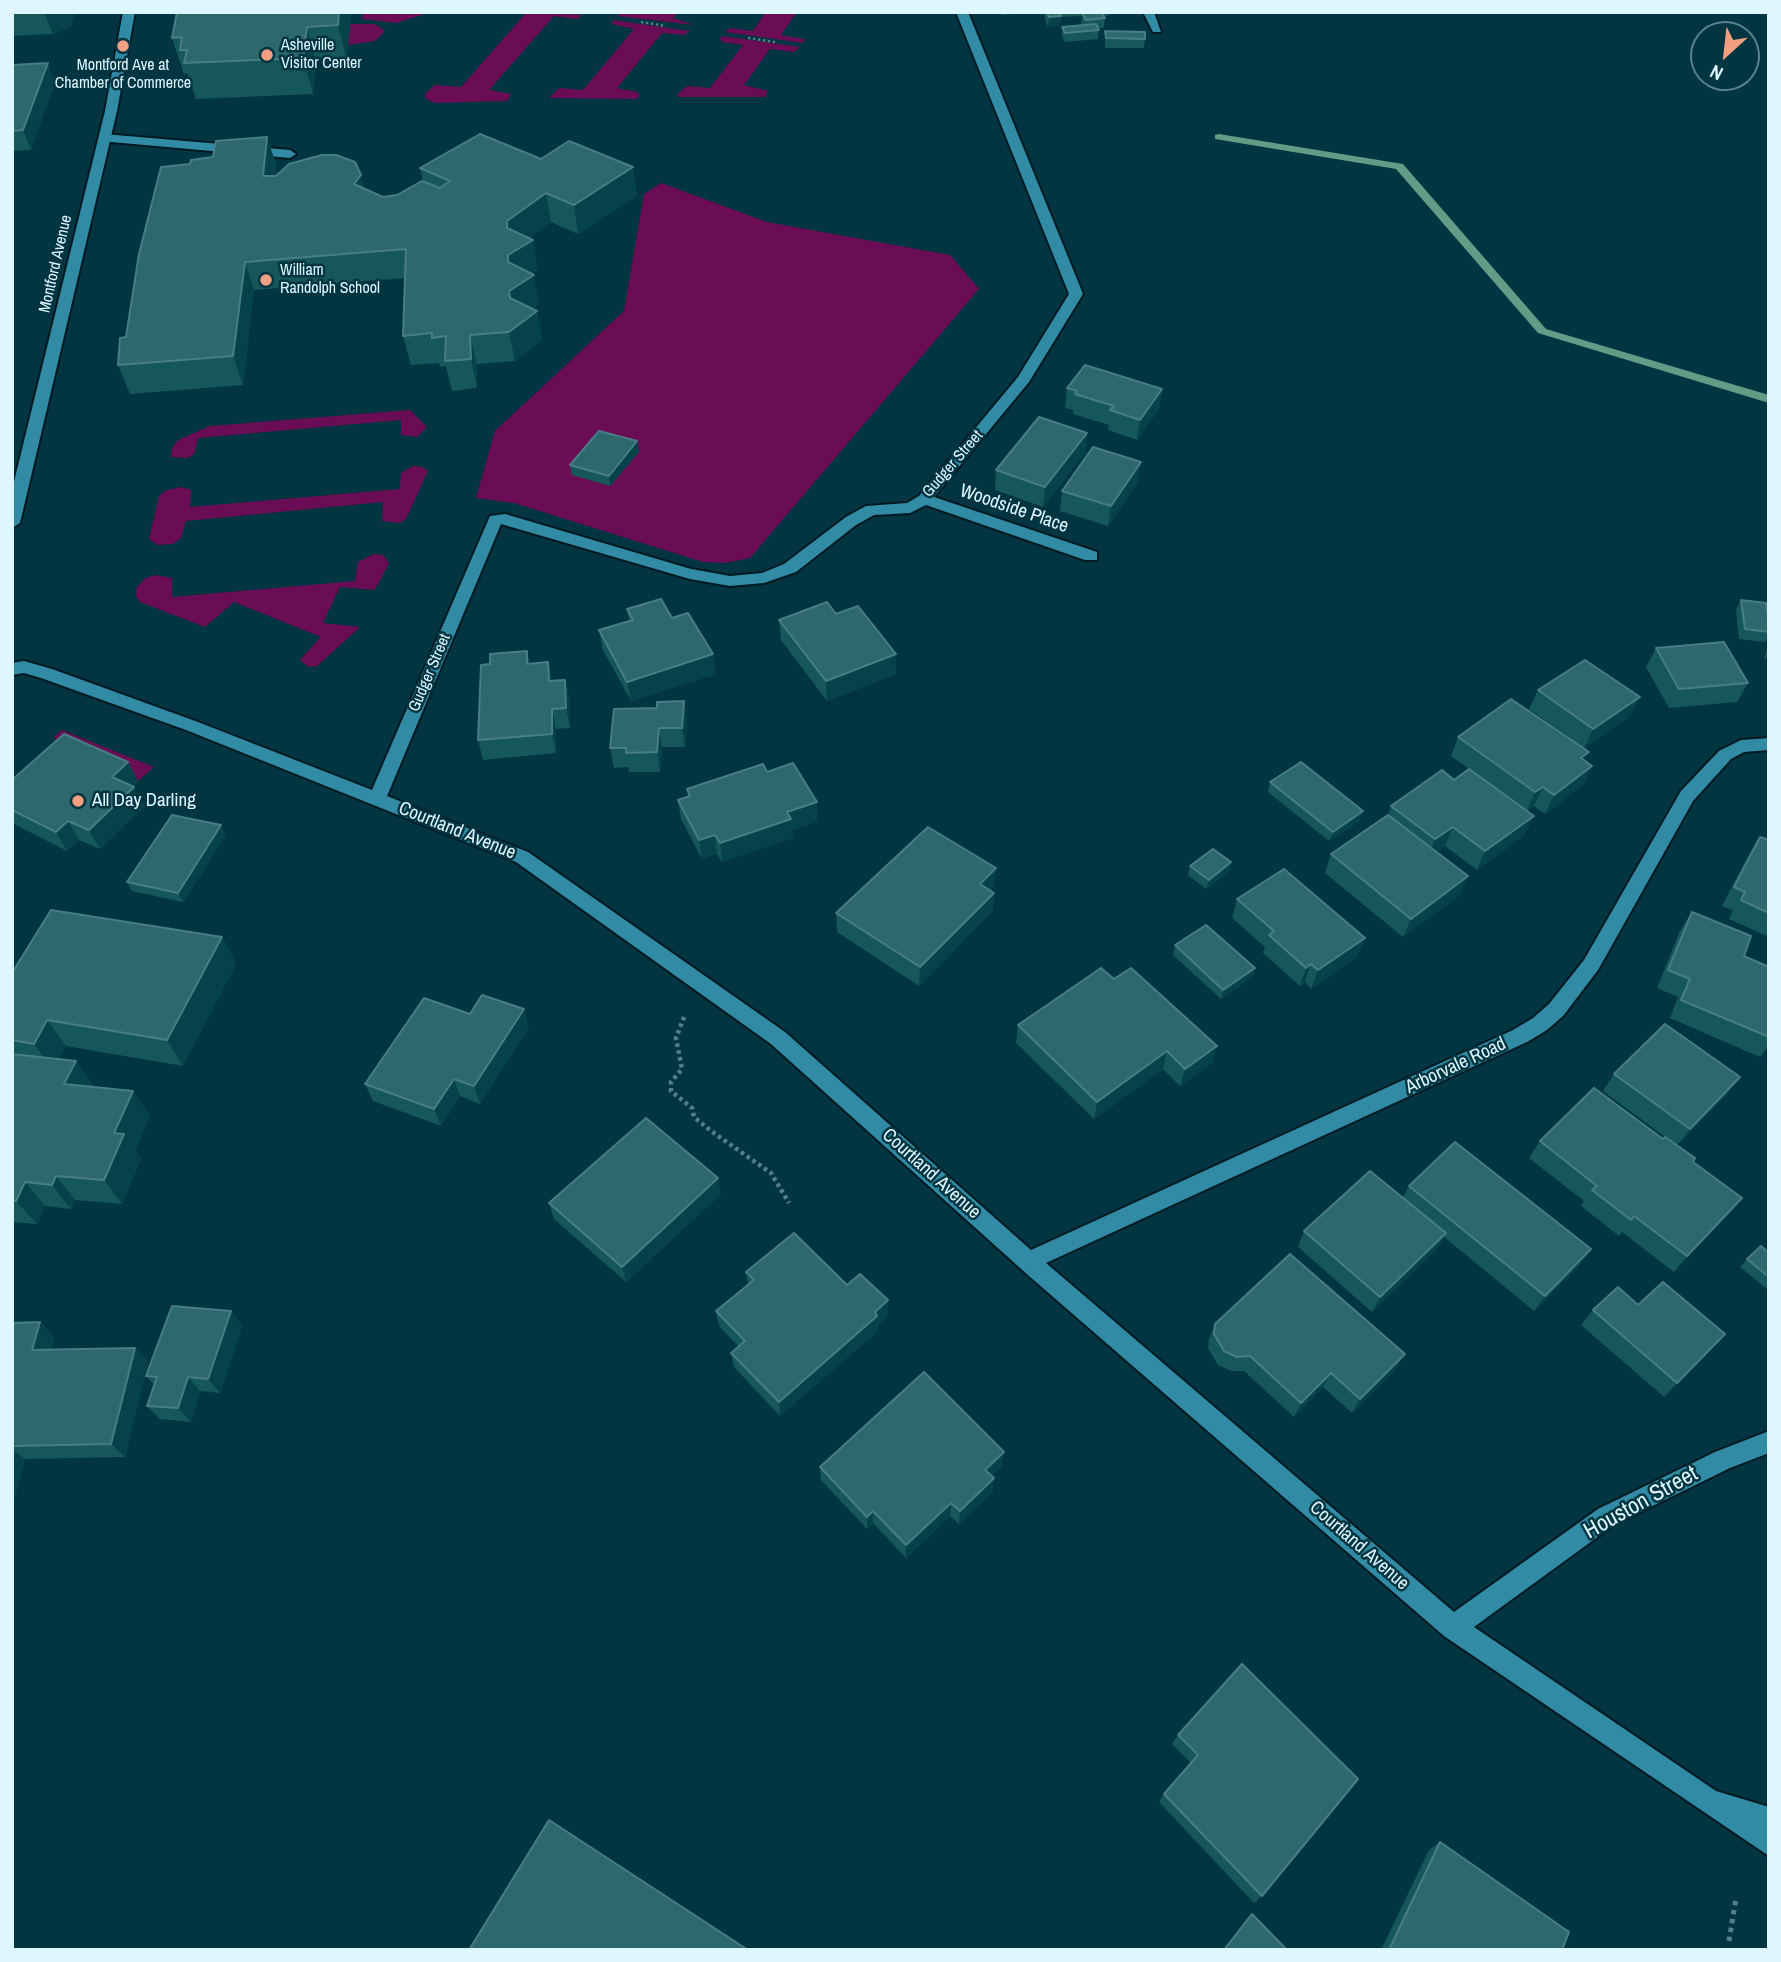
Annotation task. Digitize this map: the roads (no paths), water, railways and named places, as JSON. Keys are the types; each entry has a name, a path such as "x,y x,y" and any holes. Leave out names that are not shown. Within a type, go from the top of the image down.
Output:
{"street":[{"name":"Montford Avenue","path":"12,523 104,138 129,12"},
{"name":"Gudger Street","path":"377,799 495,520 505,519 690,574 730,581 764,578 790,568 851,521 871,510 910,508 924,499 1024,379 1076,294 962,12"},
{"path":"1148,12 1157,30"},
{"path":"104,138 290,154"},
{"name":"Woodside Place","path":"924,499 1091,556"},
{"name":"Courtland Avenue","path":"12,669 24,667 46,673 522,857 778,1038 1029,1261 1453,1627 1710,1802 1769,1820"},
{"name":"Arborvale Road","path":"1029,1261 1520,1037 1540,1024 1556,1010 1591,965 1687,796 1725,755 1741,746 1769,744"},
{"name":"Houston Street","path":"1453,1627 1606,1517 1723,1460 1769,1442"},
{"path":"1710,1802 1769,1843"}],"waterway":[{"path":"1219,137 1399,166 1542,331 1769,399"}],"place":[{"name":"Montford Ave at Chamber of Commerce","path":"123,46"},
{"name":"Asheville Visitor Center","path":"267,55"},
{"name":"William Randolph School","path":"266,280"},
{"name":"All Day Darling","path":"78,801"}]}
